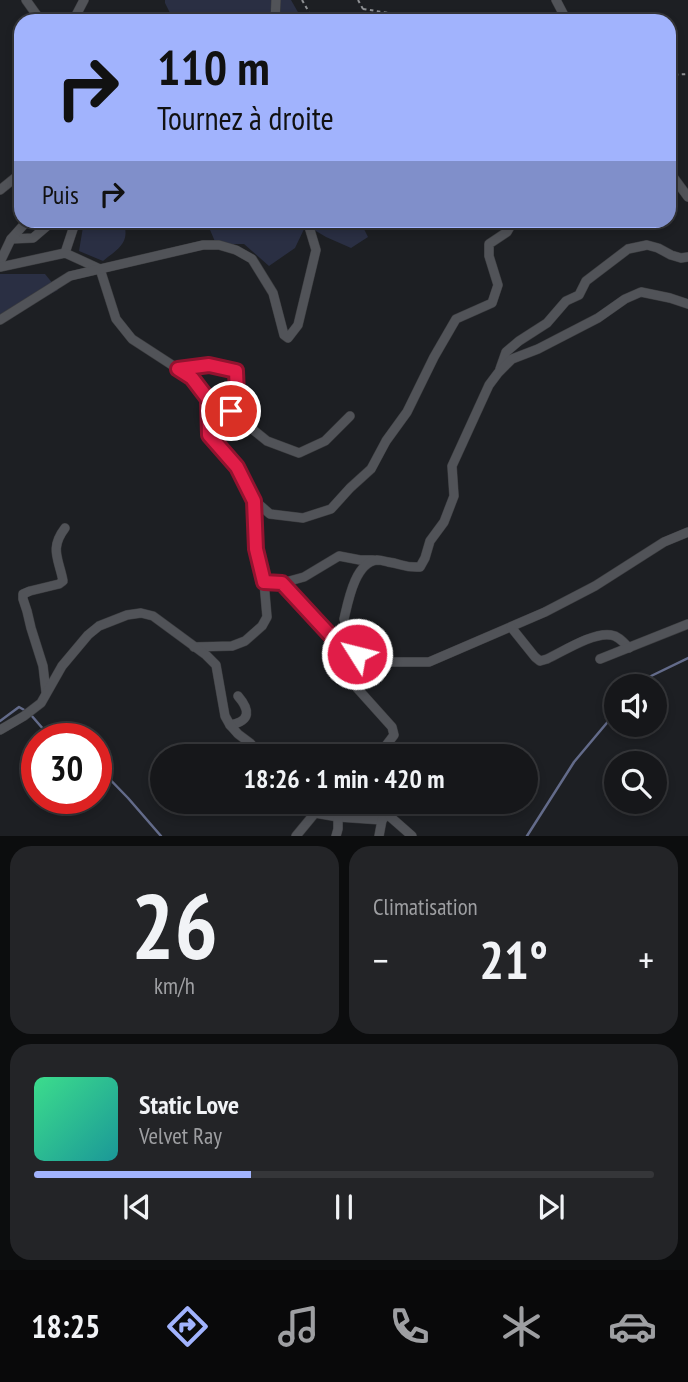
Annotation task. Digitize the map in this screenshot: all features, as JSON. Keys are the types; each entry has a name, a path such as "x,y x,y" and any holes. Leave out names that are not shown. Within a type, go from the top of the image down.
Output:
{"street":[{"path":"0,190 14,179"},
{"path":"676,181 688,197"},
{"path":"0,265 11,239 21,228"},
{"path":"11,239 33,238 45,228"},
{"path":"65,253 73,228"},
{"path":"0,320 70,276 203,245 219,246 236,250 252,259 273,293 284,335 288,338 298,325 316,250 309,228"},
{"path":"254,501 270,514 303,517 331,509 371,469 386,441 407,412 433,356 456,319 492,303 498,285 489,256 489,244 509,228"},
{"path":"498,373 506,352 547,323 566,301 579,295 586,281 628,249 647,245 681,258 688,257"},
{"path":"0,265 65,253 100,269 116,319 132,339 192,378 208,399 209,435 237,467 254,501 256,549 264,582 267,617 262,626 245,641 232,646 194,647"},
{"path":"264,582 282,583 304,577 339,556 394,563 409,568 420,567 430,541 444,522 454,496 453,466 489,385 512,359 538,349 598,318 625,299 641,292 688,304"},
{"path":"178,369 209,365 236,371 237,395 231,411 267,441 299,453 325,441 350,415"},
{"path":"47,692 44,666 23,594 63,581 55,552 56,542 65,528"},
{"path":"282,583 331,636 368,662 429,662 545,612 595,586 664,542 688,532"},
{"path":"376,560 363,567 353,587 344,619 357,654 354,665 347,671 348,678 392,727 394,735 387,744"},
{"path":"0,730 41,704 62,666 88,635 99,626 127,615 141,613 153,616 216,665 225,716 230,725 250,744"},
{"path":"600,659 688,624"},
{"path":"511,627 540,661 589,639 610,635 620,638 629,648"},
{"path":"230,725 244,720 247,712 245,704 238,696"},
{"path":"296,836 314,814"},
{"path":"321,814 382,820"},
{"path":"379,836 385,815 390,815 412,836"},
{"path":"336,836 338,817"}],"path":[{"path":"358,0 364,14"},
{"path":"363,9 391,14"}],"shaded area":[{"path":"165,0 291,0 299,14 170,14"},
{"path":"83,228 125,228 122,244 103,261 79,251"},
{"path":"209,228 305,228 295,248 269,266 244,244 216,244"},
{"path":"311,228 364,228 368,237 351,248"},
{"path":"0,274 45,274 58,290 0,321"}],"waterway":[{"path":"655,674 688,658"},
{"path":"0,721 19,707 26,711"},
{"path":"31,715 38,723"},
{"path":"527,836 574,762 604,726"},
{"path":"112,782 161,836"}],"route":[{"path":"231,411 237,395 236,371 209,365 178,369 192,378 208,399 209,435 237,467 254,501 256,549 264,582 282,583 331,636 357,654"}]}
